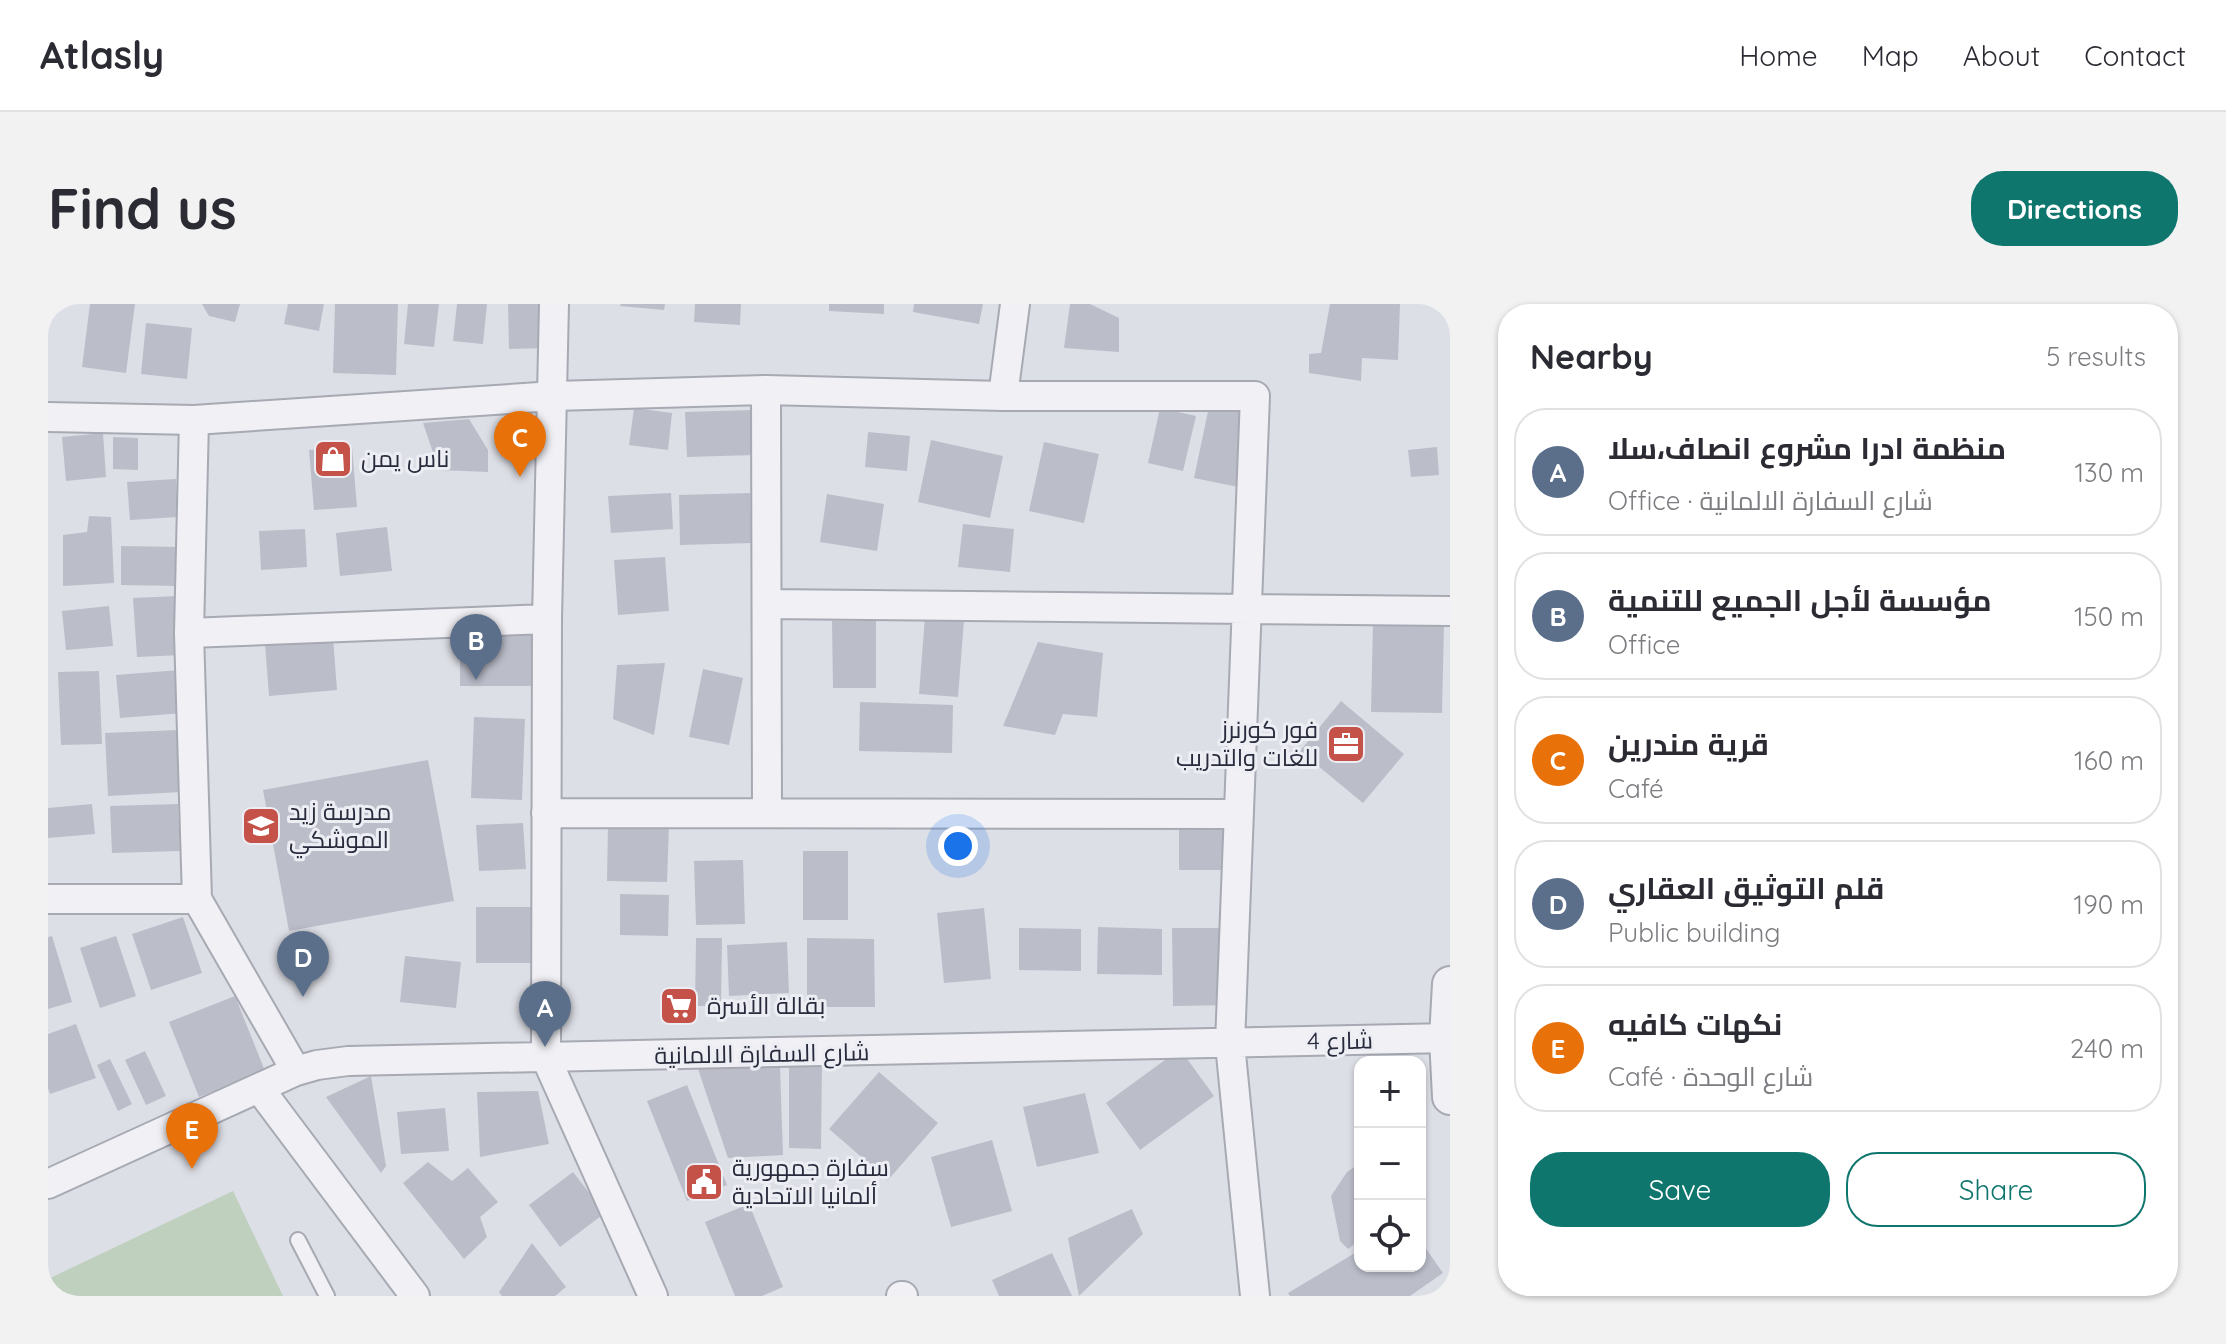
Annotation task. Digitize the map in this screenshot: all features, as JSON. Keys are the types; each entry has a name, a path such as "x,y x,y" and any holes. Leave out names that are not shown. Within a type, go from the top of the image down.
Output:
{"street":[{"path":"554,304 547,619 546,1058 653,1296"},
{"path":"1003,396 1015,304"},
{"path":"766,390 767,813"},
{"path":"48,417 194,420 554,396 766,390 1003,396 1255,396 1230,1044 1255,1296"},
{"path":"194,420 189,633 197,899 296,1071"},
{"path":"768,604 1450,611"},
{"path":"189,633 547,619"},
{"path":"546,813 1238,814"},
{"path":"48,899 197,899"},
{"path":"1450,984 1450,1097"},
{"name":"شارع 4","path":"1230,1044 1449,1038"},
{"name":"شارع السفارة الالمانية","path":"48,1184 296,1071 348,1061 1230,1044"},
{"path":"259,1088 415,1296"}],"lane":[{"path":"298,1240 327,1296"}],"green space":[{"path":"233,1191 283,1296 48,1296 48,1279"}],"building":[{"path":"90,304 135,304 126,373 82,367"},
{"path":"202,304 240,304 235,322 209,316"},
{"path":"288,304 324,304 319,331 284,324"},
{"path":"335,304 398,304 396,375 333,373"},
{"path":"408,304 439,304 434,347 404,344"},
{"path":"457,304 487,304 483,344 453,341"},
{"path":"508,304 550,304 552,348 509,349"},
{"path":"621,304 665,304 664,310"},
{"path":"695,304 741,304 740,325 694,322"},
{"path":"829,304 884,304 884,314 829,311"},
{"path":"914,304 983,304 979,324 913,312"},
{"path":"1070,304 1090,304 1119,318 1119,352 1064,348"},
{"path":"1330,304 1400,304 1398,360 1362,358 1361,381 1309,373 1309,354 1321,353"},
{"path":"146,323 192,328 187,379 141,374"},
{"path":"1211,397 1247,398 1243,488 1194,478"},
{"path":"634,408 672,413 668,450 629,445"},
{"path":"1160,408 1196,416 1183,471 1148,463"},
{"path":"753,410 754,455 687,457 685,412"},
{"path":"469,419 488,450 488,472 439,470 423,423"},
{"path":"868,432 910,436 907,471 865,467"},
{"path":"103,433 106,477 66,481 62,437"},
{"path":"113,437 138,438 138,470 113,469"},
{"path":"931,440 1003,456 990,518 918,502"},
{"path":"1044,442 1099,454 1084,523 1029,511"},
{"path":"352,447 357,507 314,510 309,450"},
{"path":"1437,447 1439,475 1411,477 1408,450"},
{"path":"176,479 178,517 130,520 127,482"},
{"path":"671,493 673,529 611,533 608,496"},
{"path":"750,493 752,543 680,545 679,495"},
{"path":"827,494 884,504 877,551 820,542"},
{"path":"89,516 111,517 114,583 63,586 63,535 87,532"},
{"path":"963,524 1014,529 1010,572 958,567"},
{"path":"387,527 392,571 340,576 336,533"},
{"path":"305,529 307,567 261,570 259,531"},
{"path":"121,546 182,547 182,586 121,585"},
{"path":"665,557 669,611 618,615 614,560"},
{"path":"177,596 181,655 137,657 133,598"},
{"path":"109,606 113,646 66,650 62,611"},
{"path":"925,617 964,620 958,697 919,694"},
{"path":"832,621 876,621 876,688 833,688"},
{"path":"1373,623 1444,625 1442,713 1371,712"},
{"path":"460,626 537,626 537,686 460,686"},
{"path":"333,638 337,690 269,696 265,644"},
{"path":"1038,642 1103,653 1097,717 1063,714 1055,735 1003,726"},
{"path":"665,663 654,735 613,719 617,665"},
{"path":"703,669 743,678 729,745 689,737"},
{"path":"180,670 183,713 120,718 116,675"},
{"path":"99,671 102,744 61,745 58,672"},
{"path":"1341,701 1404,754 1363,803 1300,751"},
{"path":"860,702 953,705 952,753 859,751"},
{"path":"474,717 525,719 522,800 471,798"},
{"path":"178,730 182,792 108,796 105,733"},
{"path":"428,760 454,901 289,931 263,790"},
{"path":"92,804 95,834 48,838 48,808"},
{"path":"178,804 180,851 112,853 110,806"},
{"path":"523,823 526,869 479,871 476,825"},
{"path":"608,824 669,825 667,882 607,881"},
{"path":"1179,829 1230,830 1230,870 1179,870"},
{"path":"803,851 848,851 848,920 803,920"},
{"path":"743,860 745,924 696,925 694,861"},
{"path":"620,894 669,895 668,936 620,935"},
{"path":"476,907 541,907 540,963 476,963"},
{"path":"984,908 991,979 944,983 937,913"},
{"path":"183,917 202,973 151,990 132,934"},
{"path":"1098,927 1162,929 1162,975 1097,974"},
{"path":"1019,928 1081,929 1081,971 1019,970"},
{"path":"1172,928 1236,928 1237,1005 1173,1006"},
{"path":"52,936 72,1002 48,1009 48,937"},
{"path":"116,936 136,996 100,1008 80,948"},
{"path":"696,938 722,938 721,1006 695,1006"},
{"path":"807,938 874,939 875,1007 807,1007"},
{"path":"787,942 789,993 729,996 727,945"},
{"path":"405,956 461,962 456,1008 400,1002"},
{"path":"235,996 265,1071 199,1097 169,1022"},
{"path":"76,1024 96,1078 50,1094 48,1034"},
{"path":"1180,1049 1214,1096 1140,1150 1106,1103"},
{"path":"145,1051 166,1096 146,1105 125,1060"},
{"path":"110,1059 132,1104 118,1111 97,1065"},
{"path":"789,1065 822,1065 821,1149 789,1148"},
{"path":"780,1067 783,1155 728,1158 698,1069"},
{"path":"879,1072 938,1123 888,1180 829,1129"},
{"path":"371,1076 386,1166 381,1173 326,1097"},
{"path":"687,1085 727,1185 687,1201 647,1101"},
{"path":"538,1091 549,1144 480,1157 477,1092"},
{"path":"1085,1093 1099,1153 1037,1167 1023,1107"},
{"path":"445,1108 449,1151 401,1154 397,1112"},
{"path":"992,1140 1012,1211 951,1227 931,1157"},
{"path":"428,1162 452,1181 468,1168 498,1202 480,1217 487,1237 464,1259 403,1183"},
{"path":"1354,1167 1354,1244 1348,1249 1340,1241 1331,1196 1347,1172"},
{"path":"573,1172 605,1213 560,1247 529,1205"},
{"path":"749,1204 783,1287 762,1296 735,1296 705,1222"},
{"path":"1132,1209 1143,1234 1079,1296 1068,1238"},
{"path":"532,1243 566,1287 555,1296 502,1296 499,1292"},
{"path":"1426,1249 1443,1273 1410,1296 1290,1296 1288,1293 1354,1254 1354,1272 1426,1272"},
{"path":"1052,1253 1072,1296 999,1296 992,1280"}],"place":[{"name":"ناس يمن","path":"333,459"},
{"name":"قرية مندرين","path":"520,477"},
{"name":"مؤسسة لأجل الجميع للتنمية","path":"476,680"},
{"name":"فور كورنرز للغات والتدريب","path":"1346,744"},
{"name":"مدرسة زيد الموشكي","path":"261,826"},
{"name":"قلم التوثيق العقاري","path":"303,997"},
{"name":"بقالة الأسرة","path":"679,1006"},
{"name":"منظمة ادرا مشروع انصاف،سلا","path":"545,1047"},
{"name":"نكهات كافيه","path":"192,1169"},
{"name":"سفارة جمهورية ألمانيا الاتحادية","path":"704,1182"}]}
